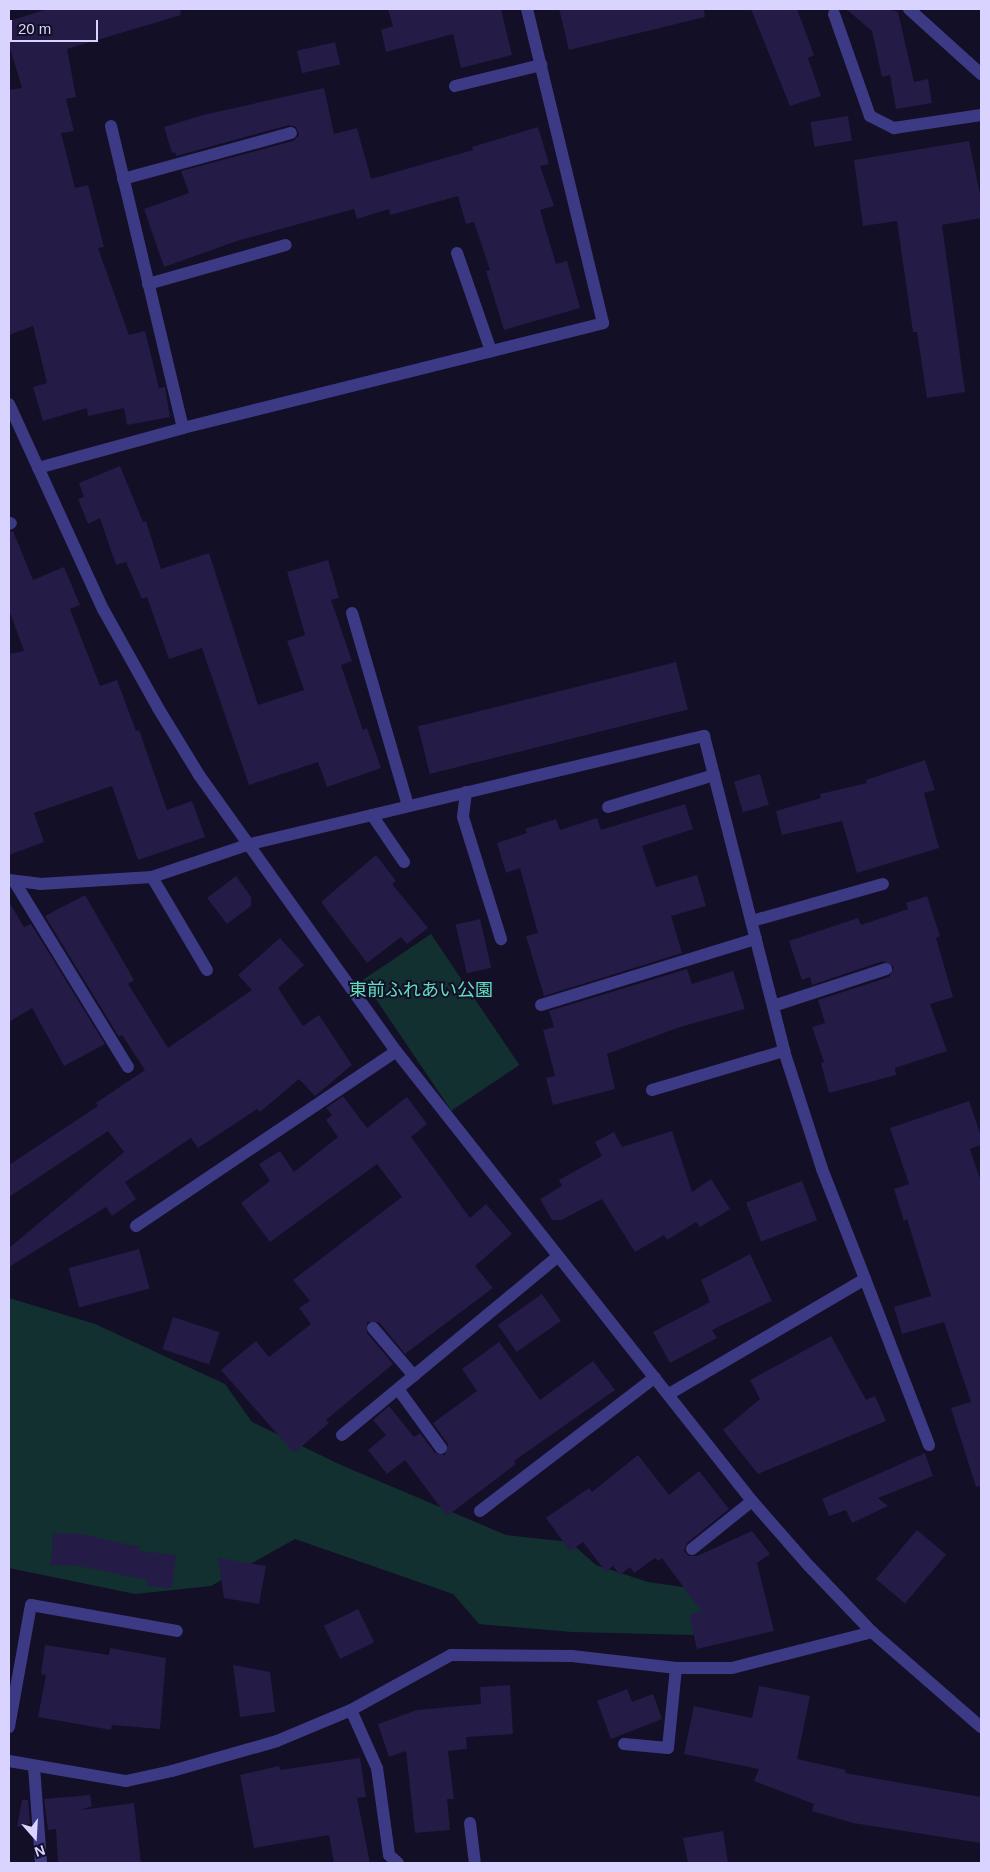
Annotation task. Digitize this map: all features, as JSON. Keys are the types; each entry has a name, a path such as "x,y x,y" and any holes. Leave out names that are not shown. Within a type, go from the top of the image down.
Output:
{"street":[{"path":"38,468 183,428 604,323 527,9"},
{"path":"909,9 981,74"},
{"path":"834,14 870,116 894,128 981,115"},
{"path":"455,86 541,65"},
{"path":"111,126 183,428"},
{"path":"124,179 291,133"},
{"path":"148,284 286,245"},
{"path":"457,253 491,351"},
{"path":"9,404 103,609 158,708 199,775 396,1051 557,1257 669,1394 752,1501 808,1566 872,1632 981,1727"},
{"path":"352,613 408,806"},
{"path":"12,880 40,884 152,877 250,844 704,736 784,1051 822,1169 929,1445"},
{"path":"608,807 714,775"},
{"path":"466,792 463,817 501,939"},
{"path":"372,815 404,862"},
{"path":"152,877 207,970"},
{"path":"12,880 128,1068"},
{"path":"752,921 883,884"},
{"path":"541,1005 756,939"},
{"path":"773,1006 886,968"},
{"path":"136,1226 396,1051"},
{"path":"652,1090 784,1051"},
{"path":"342,1436 557,1257"},
{"path":"669,1394 865,1280"},
{"path":"373,1328 414,1376"},
{"path":"480,1511 655,1377"},
{"path":"398,1389 441,1448"},
{"path":"692,1549 752,1501"},
{"path":"9,1727 32,1605 177,1631"},
{"path":"9,1761 34,1767 126,1781 172,1771 277,1741 351,1710 450,1655 572,1656 676,1668 732,1668 872,1632"},
{"path":"624,1744 668,1748 676,1668"},
{"path":"351,1710 377,1768 388,1856 398,1863"},
{"path":"34,1767 41,1863"},
{"path":"470,1823 472,1862"}],"green space":[{"name":"東前ふれあい公園","path":"431,934 519,1065 451,1111 363,980"},
{"path":"9,1298 95,1324 225,1384 252,1422 341,1465 506,1535 570,1542 596,1565 648,1582 690,1588 706,1609 693,1635 572,1632 479,1624 453,1594 295,1539 211,1586 135,1594 9,1568"}],"building":[{"path":"48,9 180,9 181,15 67,49 76,97 66,99 74,131 61,133 75,188 88,185 104,247 98,248 129,335 145,331 159,388 165,387 170,417 127,425 124,408 88,416 87,408 43,421 33,387 47,383 33,326 9,335 9,90 22,88 9,45 9,21"},
{"path":"388,9 501,9 512,55 461,68 453,34 386,52 381,30 393,26"},
{"path":"559,9 704,9 705,17 569,50"},
{"path":"751,9 797,9 814,55 808,58 821,96 790,106"},
{"path":"846,9 888,9 898,12 914,82 928,79 932,103 896,109 890,75 882,77 872,31"},
{"path":"335,42 340,64 302,73 297,51"},
{"path":"324,88 334,134 357,128 371,179 473,150 472,147 538,127 549,164 540,166 554,206 540,210 556,264 567,261 580,308 504,330 486,271 490,270 474,222 466,224 458,196 390,215 389,209 357,219 354,209 240,240 164,267 144,209 189,193 181,171 293,141 299,135 296,127 289,125 176,156 175,152 172,153 164,127 203,115"},
{"path":"848,116 852,141 814,147 810,122"},
{"path":"969,141 981,199 981,218 942,225 965,392 927,398 917,332 913,332 897,221 863,226 854,160"},
{"path":"120,466 143,522 146,521 161,569 209,553 258,705 304,690 287,641 305,635 287,572 328,560 339,598 331,600 352,661 341,665 363,730 367,728 381,768 327,787 318,762 249,785 202,648 169,659 147,597 142,599 126,562 116,565 100,518 88,524 78,499 84,497 79,483"},
{"path":"13,531 33,580 64,567 80,605 70,609 100,686 117,680 136,731 139,730 167,810 192,801 205,837 138,860 112,786 34,813 44,842 9,855 9,654 24,651 9,610 9,532"},
{"path":"676,662 688,710 430,774 418,726"},
{"path":"925,760 935,790 924,793 939,848 857,873 842,821 782,835 776,811 821,798 820,794 867,783 866,780"},
{"path":"760,774 769,805 743,812 734,781"},
{"path":"685,804 693,829 642,846 656,887 697,875 706,906 671,916 682,953 544,996 526,936 538,933 520,868 506,873 497,843 527,833 525,829 556,819 560,830 597,818 601,830"},
{"path":"376,855 396,881 392,884 428,928 407,944 401,937 367,963 321,902"},
{"path":"236,876 251,897 251,906 227,924 207,898"},
{"path":"85,895 134,980 128,984 168,1048 252,990 238,975 280,938 304,965 278,988 303,1026 319,1015 352,1065 315,1096 299,1079 260,1112 257,1109 198,1148 191,1138 125,1182 136,1199 112,1216 106,1207 9,1267 9,1248 124,1152 108,1131 9,1197 9,1165 98,1106 96,1103 145,1070 122,1035 119,1037 45,916"},
{"path":"927,896 940,936 936,938 953,997 930,1004 947,1051 895,1068 896,1075 829,1093 821,1063 824,1062 812,1027 825,1023 818,1000 889,977 894,967 883,961 812,985 810,977 802,980 789,941 858,918 861,925 908,909 906,903"},
{"path":"9,902 24,927 31,924 105,1044 64,1066 32,1008 9,1022"},
{"path":"480,919 491,968 467,973 456,925"},
{"path":"687,969 692,984 733,971 745,1009 680,1027 607,1054 615,1089 553,1105 546,1078 555,1076 543,1030 554,1027 549,1011"},
{"path":"343,1096 367,1128 407,1097 427,1124 411,1137 470,1218 486,1204 512,1234 475,1266 493,1288 405,1354 379,1322 367,1322 367,1333 393,1364 326,1420 329,1423 294,1453 221,1370 256,1341 269,1357 311,1324 299,1308 310,1301 293,1280 402,1197 377,1164 270,1242 241,1203 270,1181 259,1164 280,1151 294,1172 338,1137 326,1120 332,1115 326,1108"},
{"path":"969,1101 981,1136 981,1145 970,1149 981,1182 981,1486 976,1487 951,1408 971,1402 944,1322 902,1334 894,1307 931,1296 907,1219 904,1221 894,1189 909,1184 890,1128"},
{"path":"672,1131 692,1192 711,1179 730,1209 700,1227 696,1222 667,1240 664,1235 635,1252 602,1199 561,1220 552,1220 540,1199 562,1186 559,1180 602,1156 595,1142 614,1132 622,1147"},
{"path":"802,1181 817,1220 761,1242 746,1203"},
{"path":"139,1249 150,1289 79,1307 68,1268"},
{"path":"750,1254 772,1301 712,1330 717,1338 670,1363 653,1332 710,1302 701,1280"},
{"path":"542,1294 561,1321 517,1352 498,1325"},
{"path":"173,1317 220,1332 209,1364 162,1349"},
{"path":"831,1336 866,1400 875,1396 886,1421 758,1474 723,1430 760,1399 750,1380"},
{"path":"499,1342 540,1400 593,1361 615,1390 514,1461 516,1464 447,1516 405,1460 387,1474 368,1450 386,1435 373,1420 389,1406 414,1437 420,1433 435,1453 445,1455 448,1444 433,1423 477,1391 462,1369"},
{"path":"925,1453 933,1476 878,1498 888,1506 852,1523 846,1510 829,1516 822,1499"},
{"path":"638,1455 669,1495 699,1471 729,1509 687,1543 684,1551 689,1556 697,1556 752,1531 770,1554 757,1563 774,1631 697,1649 689,1615 702,1612 662,1558 658,1561 655,1558 634,1573 630,1567 620,1575 613,1566 606,1572 583,1542 570,1551 546,1518 589,1488 592,1492"},
{"path":"917,1530 946,1554 905,1603 876,1579"},
{"path":"53,1533 80,1534 140,1547 139,1551 176,1555 172,1588 147,1586 147,1580 79,1566 51,1565"},
{"path":"218,1558 266,1566 259,1604 224,1598"},
{"path":"358,1609 374,1642 340,1659 324,1626"},
{"path":"45,1645 109,1655 110,1648 166,1658 160,1729 112,1725 111,1730 38,1717 46,1675 41,1674"},
{"path":"233,1665 270,1672 275,1712 240,1717"},
{"path":"510,1685 513,1734 466,1737 467,1749 448,1751 454,1799 447,1799 450,1830 415,1833 406,1751 389,1757 378,1724 417,1710 481,1704 480,1687"},
{"path":"759,1686 810,1696 797,1759 846,1770 845,1773 981,1797 981,1843 853,1823 812,1811 814,1804 754,1781 759,1769 684,1754 694,1706 752,1718"},
{"path":"627,1689 632,1702 653,1694 662,1719 611,1739 597,1701"},
{"path":"360,1758 366,1797 357,1798 370,1863 334,1863 329,1835 254,1848 240,1775 279,1766 280,1770"},
{"path":"90,1795 92,1806 81,1810 134,1803 141,1863 58,1863 56,1829 48,1830 44,1799"},
{"path":"22,1800 28,1800 30,1824 17,1827"},
{"path":"723,1831 728,1863 688,1863 683,1838"}]}
